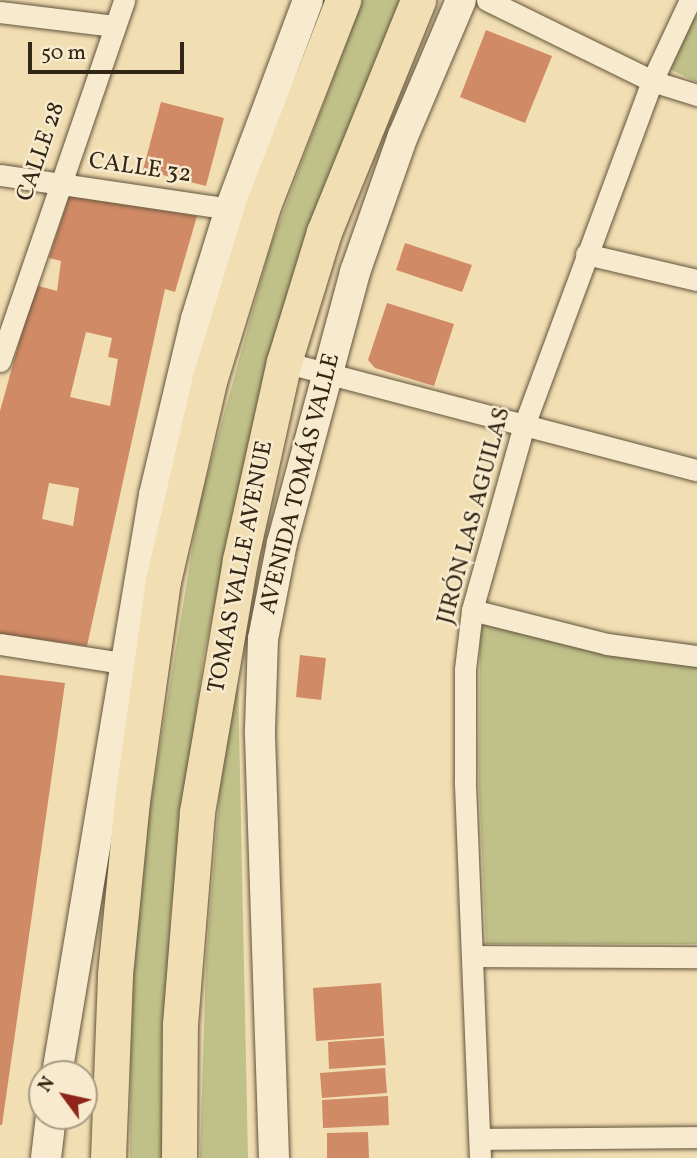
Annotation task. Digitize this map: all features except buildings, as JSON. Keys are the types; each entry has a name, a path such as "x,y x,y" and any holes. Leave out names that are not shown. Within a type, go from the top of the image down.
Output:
{"main road":[{"path":"108,1158 116,961 132,801 163,581 210,379 264,203 343,0"},
{"name":"TOMAS VALLE AVENUE","path":"179,1158 180,1024 197,811 240,560 284,362 324,232 418,0"}],"street":[{"name":"CALLE 28","path":"0,361 124,0"},
{"path":"59,1060 123,663 154,495 196,319 230,209 308,0"},
{"name":"AVENIDA TOMÁS VALLE","path":"274,1158 260,729 263,639 282,543 355,272 390,173 461,0"},
{"path":"487,0 652,81 697,95"},
{"name":"JIRÓN LAS AGUILAS","path":"480,1148 465,668 472,610 523,428 652,81 690,0"},
{"path":"0,12 114,26"},
{"name":"CALLE 32","path":"0,175 230,209"},
{"path":"586,254 697,280"},
{"path":"284,362 523,428 697,470"},
{"path":"472,610 607,644 697,656"},
{"path":"0,644 123,663"},
{"path":"472,956 697,957"},
{"path":"46,1158 49,1130"},
{"path":"480,1148 697,1138"}],"green space":[{"path":"362,0 403,0 256,409 203,659 170,918 164,1158 130,1158 131,1003 145,837 200,501 270,248"},
{"path":"697,12 697,82 669,69"},
{"path":"490,623 648,662 697,665 697,944 486,944 479,784 480,627"},
{"path":"238,679 248,1158 200,1158 206,961 221,775"}]}
